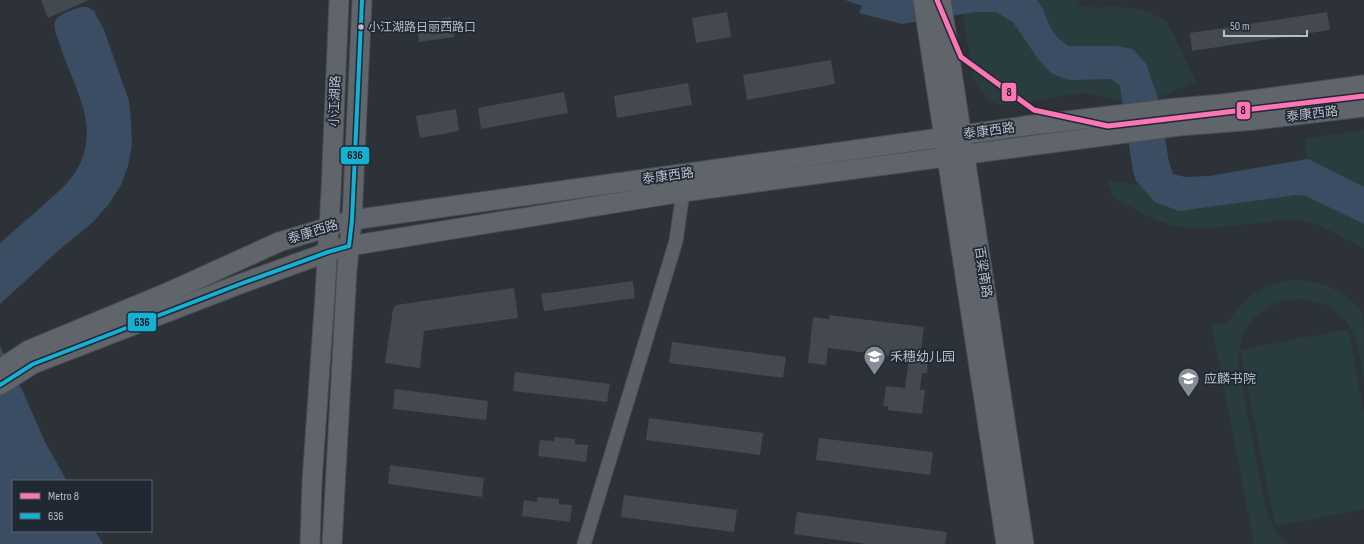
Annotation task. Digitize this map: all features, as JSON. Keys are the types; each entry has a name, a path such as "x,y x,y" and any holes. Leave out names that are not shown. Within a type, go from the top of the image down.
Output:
{"main road":[{"name":"小江湖路","path":"310,544 312,482 328,252 339,0"},
{"name":"小江湖路","path":"332,544 347,270 352,220 362,0"},
{"name":"百梁南路","path":"923,0 936,23"},
{"name":"百梁南路","path":"941,0 936,23 953,136 965,154 1024,544"},
{"name":"泰康西路","path":"0,369 30,357 328,252 349,246 683,192 965,154 1127,124 1177,117 1222,104 1364,85"},
{"name":"泰康西路","path":"1177,117 1255,120 1364,107"},
{"name":"泰康西路","path":"0,385 30,357 279,242 352,220 1024,126 1127,124"},
{"name":"百梁南路","path":"953,136 946,157 1006,544"}],"street":[{"path":"584,544 676,240 683,192"}],"green space":[{"path":"961,0 1078,0 1080,5 1097,8 1113,6 1148,12 1167,21 1196,82 1158,98 1124,103 1099,95 1080,93 1012,105 997,104 986,99 972,75"},
{"path":"1364,130 1364,248 1319,225 1293,219 1201,229 1173,226 1144,215 1114,197 1105,180 1140,185 1185,177 1209,176 1307,159 1305,139"},
{"path":"1295,280 1318,283 1332,288 1345,296 1361,311 1363,315 1364,380 1356,342 1350,328 1334,310 1320,303 1305,299 1290,300 1275,304 1261,312 1250,323 1241,341 1238,365 1266,510 1270,520 1287,544 1254,544 1212,326 1228,323 1234,313 1248,298 1265,288"},
{"path":"1348,329 1364,412 1364,509 1275,526 1240,350"}],"water":[{"path":"845,0 1037,0 1043,9 1050,27 1058,38 1068,46 1116,46 1133,49 1146,64 1158,98 1169,162 1173,174 1185,177 1209,176 1308,159 1364,187 1364,224 1306,196 1296,195 1179,211 1155,202 1136,181 1133,171 1120,86 1111,79 1068,80 1051,73 1038,59 1013,22 996,12 975,12 902,24 859,13 862,6"},
{"path":"81,7 88,7 94,11 104,30 129,101 132,145 128,166 121,185 108,205 93,222 59,250 0,304 0,243 64,187 79,167 82,159 86,144 87,129 85,114 81,99 54,27 59,16"},
{"path":"0,346 24,394 45,442 66,480 12,480 12,532 96,532 103,544 0,544"}],"building":[{"path":"41,0 89,0 48,18"},
{"path":"727,12 731,37 696,43 692,18"},
{"path":"1327,12 1330,30 1192,51 1190,33"},
{"path":"451,17 454,37 419,42 416,22"},
{"path":"831,60 835,84 747,100 743,75"},
{"path":"688,83 692,105 617,118 614,96"},
{"path":"564,92 568,113 481,129 478,108"},
{"path":"456,109 459,131 420,138 416,116"},
{"path":"633,281 635,298 544,311 541,294"},
{"path":"514,288 518,318 424,331 420,368 385,363 393,309 396,305"},
{"path":"829,315 924,327 920,358 928,359 927,373 922,373 920,390 925,390 922,414 888,410 888,406 883,406 886,386 905,388 909,358 828,348 826,365 808,363 813,317 829,319"},
{"path":"672,342 786,357 783,378 669,363"},
{"path":"515,372 610,384 607,402 513,391"},
{"path":"395,389 488,401 486,420 393,409"},
{"path":"649,418 763,433 760,455 646,440"},
{"path":"554,437 575,439 575,444 588,445 586,462 538,456 540,440 554,441"},
{"path":"819,438 933,452 930,475 816,460"},
{"path":"390,465 484,478 482,497 388,484"},
{"path":"624,495 737,510 734,532 621,517"},
{"path":"538,497 559,499 559,504 572,505 570,522 522,516 524,500 537,502"},
{"path":"797,512 947,532 945,544 867,544 794,534"}],"metro line":[{"name":"8","path":"937,0 961,57 1034,110 1108,126 1364,96"}],"transit line":[{"name":"636","path":"0,385 33,364 240,284 328,252 349,246 352,220 362,0"}],"place":[{"name":"小江湖路日丽西路口","path":"361,27"},
{"name":"禾穗幼儿园","path":"875,376"},
{"name":"应麟书院","path":"1188,398"}]}
